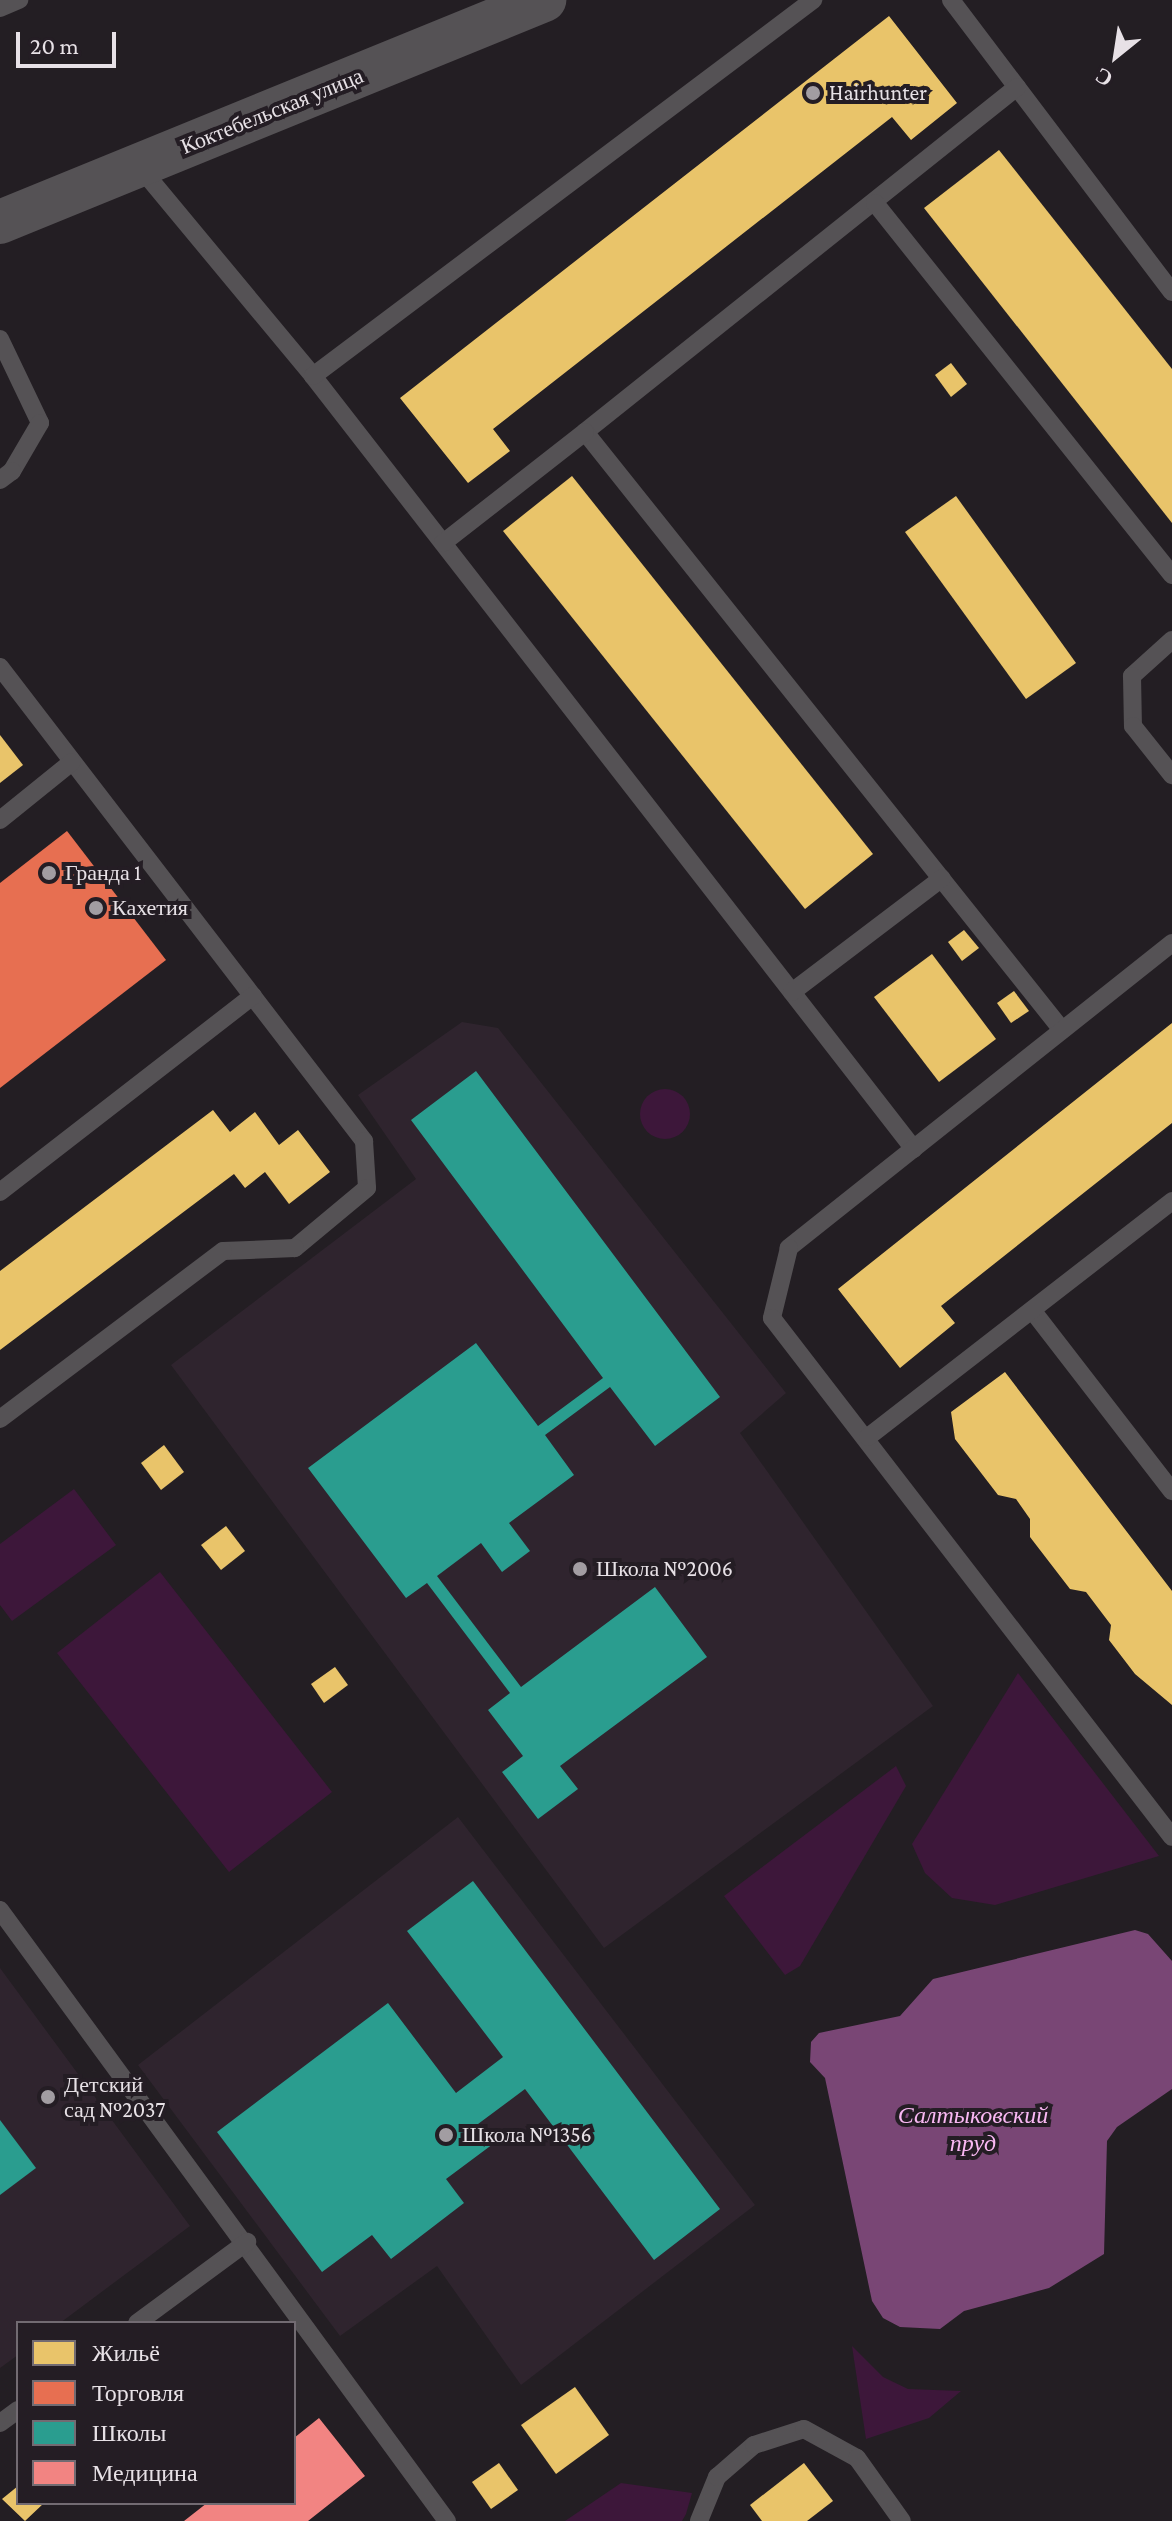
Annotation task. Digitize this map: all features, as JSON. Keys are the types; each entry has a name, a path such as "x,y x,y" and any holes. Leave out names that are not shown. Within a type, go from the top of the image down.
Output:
{"street":[{"name":"Коктебельская улица","path":"0,222 544,0"}],"lane":[{"path":"0,8 19,0"},
{"path":"313,376 813,0"},
{"path":"951,0 1172,292"},
{"path":"443,543 875,203 1017,87"},
{"path":"138,165 313,376 914,1149"},
{"path":"875,203 1172,575"},
{"path":"0,339 40,423 12,471 0,480"},
{"path":"585,432 1062,1030"},
{"path":"1172,640 1132,676 1133,726 1172,775"},
{"path":"0,667 364,1141 367,1188 295,1248 223,1251 0,1419"},
{"path":"0,820 72,762"},
{"path":"792,992 942,878"},
{"path":"1172,943 789,1248 772,1318 868,1437 1172,1837"},
{"path":"0,1192 253,996"},
{"path":"868,1437 1172,1201"},
{"path":"1032,1310 1172,1491"},
{"path":"0,1910 247,2242 447,2521"},
{"path":"140,2321 247,2242"},
{"path":"699,2521 717,2477 754,2445 804,2429 857,2458 902,2521"}],"shaded area":[{"name":"Школа №2006","path":"462,1022 498,1028 786,1393 740,1433 933,1706 604,1948 171,1365 416,1179 358,1095"},
{"path":"665,1089 682,1097 690,1114 682,1131 665,1139 648,1131 640,1114 648,1097"},
{"path":"74,1489 116,1545 12,1621 0,1605 0,1544"},
{"path":"160,1572 332,1792 229,1872 57,1653"},
{"path":"1018,1673 1159,1856 995,1905 952,1898 925,1873 912,1844"},
{"path":"896,1766 906,1786 800,1966 785,1975 724,1896"},
{"name":"Школа №1356","path":"458,1817 755,2205 521,2385 437,2266 340,2336 138,2065"},
{"name":"Детский сад №2037","path":"0,1968 190,2226 63,2321 16,2321 16,2356 0,2368"},
{"path":"852,2346 883,2377 908,2389 961,2391 929,2418 866,2439"},
{"path":"621,2483 692,2493 686,2514 682,2521 565,2521"}],"water":[{"name":"Салтыковский пруд","path":"1135,1930 1148,1934 1172,1961 1172,2089 1117,2127 1107,2141 1104,2254 1049,2288 964,2311 940,2329 900,2327 883,2318 872,2301 825,2078 810,2062 811,2042 819,2033 900,2016 933,1979"}],"building: Жильё":[{"path":"889,16 957,103 911,140 892,117 493,429 510,451 468,483 400,398"},
{"path":"999,150 1172,369 1172,523 924,208"},
{"path":"951,363 967,384 951,397 935,375"},
{"path":"572,476 873,854 805,909 503,531"},
{"path":"956,496 1076,663 1026,699 905,532"},
{"path":"0,735 23,765 0,783"},
{"path":"964,930 979,948 962,961 948,942"},
{"path":"932,954 996,1039 939,1082 874,997"},
{"path":"1014,991 1029,1011 1011,1023 997,1003"},
{"path":"1172,1023 1172,1123 941,1306 955,1323 900,1368 838,1289"},
{"path":"213,1110 230,1132 255,1112 279,1145 298,1130 330,1172 289,1204 265,1172 245,1188 234,1174 0,1350 0,1271"},
{"path":"1005,1372 1172,1591 1172,1705 1135,1674 1109,1640 1111,1625 1086,1592 1070,1589 1030,1537 1030,1519 1016,1499 998,1495 955,1439 951,1412"},
{"path":"164,1445 184,1472 161,1490 141,1463"},
{"path":"226,1526 245,1551 221,1570 201,1545"},
{"path":"335,1667 348,1685 324,1703 311,1684"},
{"path":"575,2387 609,2435 556,2474 521,2425"},
{"path":"499,2463 518,2490 491,2509 472,2482"},
{"path":"804,2463 833,2501 807,2521 762,2521 750,2505"},
{"path":"16,2488 16,2505 42,2505 25,2521 2,2499"}],"building: Торговля":[{"path":"67,831 166,960 0,1088 0,883"}],"building: Школы":[{"path":"476,1071 720,1397 655,1446 610,1387 545,1435 574,1475 509,1523 530,1551 502,1572 481,1543 437,1576 521,1687 655,1587 707,1657 560,1766 578,1789 538,1819 502,1772 523,1756 488,1710 510,1693 427,1583 406,1598 308,1468 476,1343 538,1426 603,1378 411,1120"},
{"path":"473,1881 720,2209 654,2260 525,2089 478,2124 493,2144 446,2179 464,2203 391,2259 372,2235 322,2272 217,2132 388,2003 456,2093 503,2057 407,1931"},
{"path":"0,2120 36,2168 0,2195"}],"building: Медицина":[{"path":"319,2418 365,2476 308,2521 184,2521 204,2505 296,2505 296,2436"}],"place":[{"name":"Hairhunter","path":"813,93"},
{"name":"Гранда 1","path":"49,873"},
{"name":"Кахетия","path":"96,908"},
{"name":"Школа №2006","path":"580,1569"},
{"name":"Детский сад №2037","path":"48,2097"},
{"name":"Школа №1356","path":"446,2135"}]}
